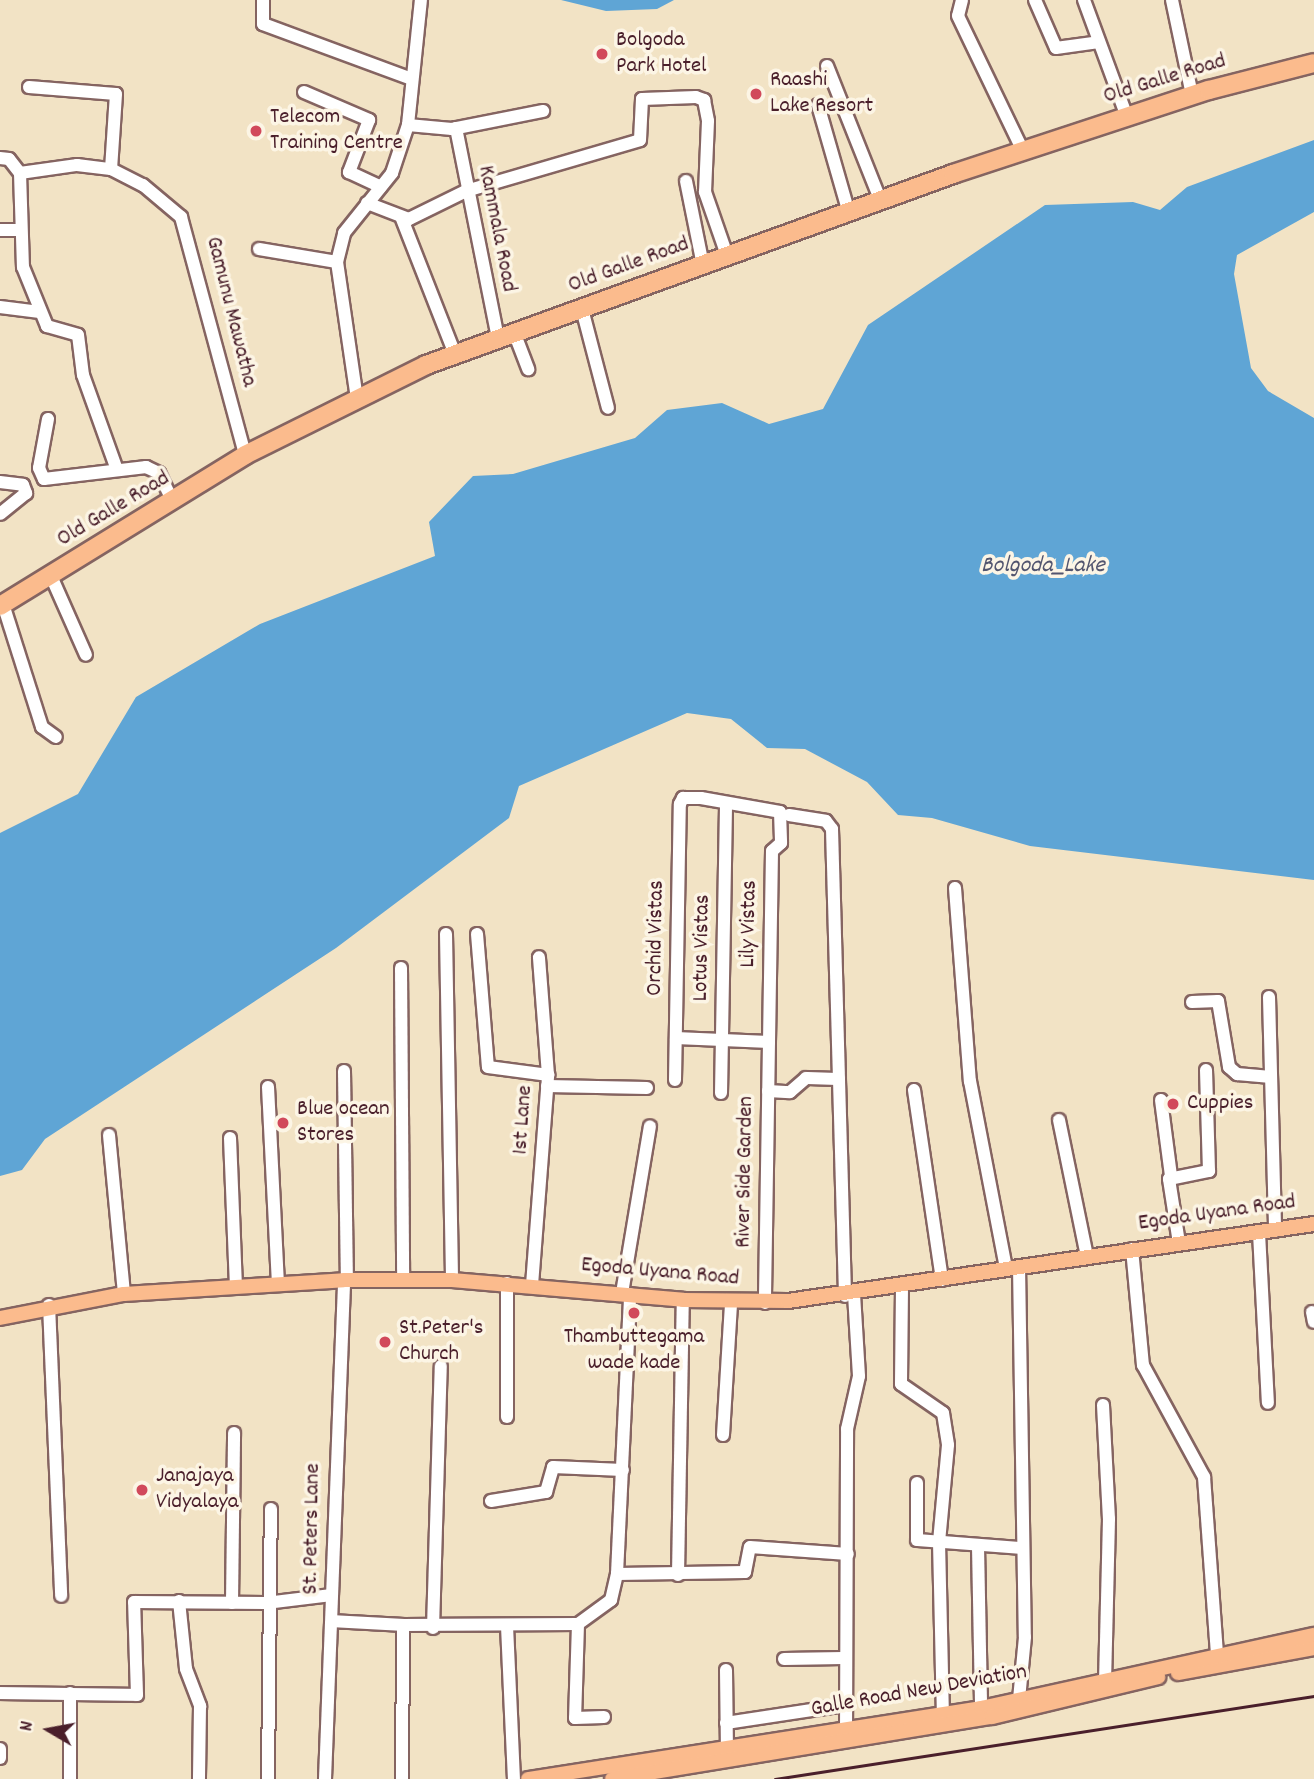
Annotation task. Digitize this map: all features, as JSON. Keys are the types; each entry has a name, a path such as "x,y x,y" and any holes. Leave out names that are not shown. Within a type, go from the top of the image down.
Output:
{"highway":[{"name":"Old Galle Road","path":"1,605 173,502 245,455 356,399 455,354 1023,151 1192,95 1314,63"}],"main road":[{"name":"Egoda Uyana Road","path":"0,1318 49,1305 124,1294 346,1280 507,1283 683,1300 765,1303 849,1295 1012,1267 1314,1224"},
{"name":"Galle Road New Deviation","path":"612,1779 943,1713 981,1708 1105,1678 1314,1635"},
{"name":"Galle Road New Deviation","path":"528,1779 727,1747 992,1717 1314,1648"}],"street":[{"path":"263,0 263,24 412,79"},
{"path":"356,399 337,262 344,233 381,187 408,125 421,0"},
{"path":"962,0 958,16 1023,151"},
{"path":"1035,0 1056,48 1099,42"},
{"path":"1084,0 1127,117"},
{"path":"1172,0 1192,95"},
{"path":"827,66 881,202"},
{"path":"29,87 116,94 111,169"},
{"path":"304,92 369,120 349,172 381,187"},
{"path":"402,219 466,191 640,140 642,99 701,98 710,179 705,192 727,255"},
{"path":"818,105 849,213"},
{"path":"408,125 456,128 543,111"},
{"name":"Kammala Road","path":"456,128 466,191 506,335 528,369"},
{"path":"0,158 9,159 20,173 23,267 47,326 78,335 83,375 117,470"},
{"name":"Gamunu Mawatha","path":"20,173 77,165 111,169 143,185 188,229 193,269 245,455"},
{"path":"686,181 703,265"},
{"path":"367,203 402,219 455,354"},
{"path":"0,230 20,230"},
{"path":"259,249 337,262"},
{"path":"0,307 40,312"},
{"path":"582,309 608,408"},
{"path":"40,475 48,419"},
{"path":"0,482 23,485 40,475 62,478 117,470 154,469 173,502"},
{"path":"0,514 25,500 23,485"},
{"path":"51,576 86,655"},
{"path":"1,605 42,727 56,737"},
{"name":"Orchid Vistas","path":"675,1080 683,798 726,803"},
{"path":"726,803 826,821 832,829 839,1079 849,1295 859,1376 847,1429 848,1554 843,1658 846,1734"},
{"name":"Lotus Vistas","path":"722,1093 726,803"},
{"name":"Lily Vistas","path":"769,1042 772,851 781,843 784,814"},
{"path":"955,888 970,1081 1012,1267 1025,1637 1019,1699"},
{"path":"446,934 452,1280"},
{"path":"477,934 488,1068 548,1081 647,1088"},
{"name":"1st Lane","path":"532,1285 548,1081 539,957"},
{"path":"401,968 403,1281"},
{"path":"1269,997 1275,1231"},
{"path":"1192,1002 1218,1001 1229,1067 1237,1074 1271,1077"},
{"path":"676,1038 769,1042"},
{"name":"River Side Garden","path":"765,1303 769,1042"},
{"path":"1171,1176 1209,1171 1206,1070"},
{"name":"St. Peters Lane","path":"325,1779 346,1280 344,1071"},
{"path":"768,1091 790,1091 806,1078 839,1079"},
{"path":"268,1087 278,1284"},
{"path":"914,1090 942,1280"},
{"path":"1161,1100 1179,1243"},
{"path":"1059,1119 1087,1256"},
{"path":"332,1621 433,1628 578,1624 611,1600 617,1574 623,1471 626,1293 650,1126"},
{"path":"109,1135 124,1294"},
{"path":"230,1138 236,1286"},
{"path":"1259,1233 1268,1403"},
{"path":"1132,1249 1143,1365 1204,1477 1217,1655"},
{"path":"507,1283 507,1417"},
{"path":"902,1287 901,1384 943,1413 947,1445 940,1538 943,1713"},
{"path":"678,1574 683,1300"},
{"path":"723,1436 731,1303"},
{"path":"49,1305 61,1596"},
{"path":"433,1628 441,1366"},
{"path":"1102,1405 1109,1519 1105,1678"},
{"path":"232,1602 233,1433"},
{"path":"491,1501 542,1494 553,1467 623,1471"},
{"path":"917,1483 917,1540 940,1538 978,1546 1020,1548"},
{"path":"268,1779 266,1603 271,1509"},
{"path":"978,1546 981,1708"},
{"path":"617,1574 746,1572 750,1547 848,1554"},
{"path":"0,1693 137,1695 130,1608 134,1602 266,1603 332,1595"},
{"path":"178,1601 186,1669 200,1706 199,1779"},
{"path":"578,1624 575,1718 604,1717"},
{"path":"402,1779 403,1625"},
{"path":"507,1626 514,1779"},
{"path":"784,1659 843,1658"},
{"path":"726,1670 727,1747"},
{"path":"70,1692 71,1779"},
{"path":"726,1723 845,1705"},
{"path":"0,1749 0,1758"}],"water":[{"path":"561,0 674,0 657,9 606,11"},
{"name":"Bolgoda_Lake","path":"1314,140 1314,212 1237,255 1234,274 1251,368 1268,391 1314,418 1314,880 1030,846 932,818 898,815 867,782 805,749 767,748 731,719 687,713 519,786 509,818 336,948 45,1139 22,1170 0,1176 0,833 78,794 136,697 260,624 435,556 429,522 473,476 513,474 635,438 667,410 722,403 769,424 823,409 868,325 1045,205 1133,202 1160,210 1187,187"}],"railway":[{"path":"775,1779 1314,1696"}],"place":[{"name":"Bolgoda Park Hotel","path":"602,54"},
{"name":"Raashi Lake Resort","path":"756,94"},
{"name":"Telecom Training Centre","path":"256,131"},
{"name":"Cuppies","path":"1173,1104"},
{"name":"Blue ocean Stores","path":"283,1123"},
{"name":"Thambuttegama wade kade","path":"634,1313"},
{"name":"St.Peter's Church","path":"385,1342"},
{"name":"Janajaya Vidyalaya","path":"142,1490"}]}
